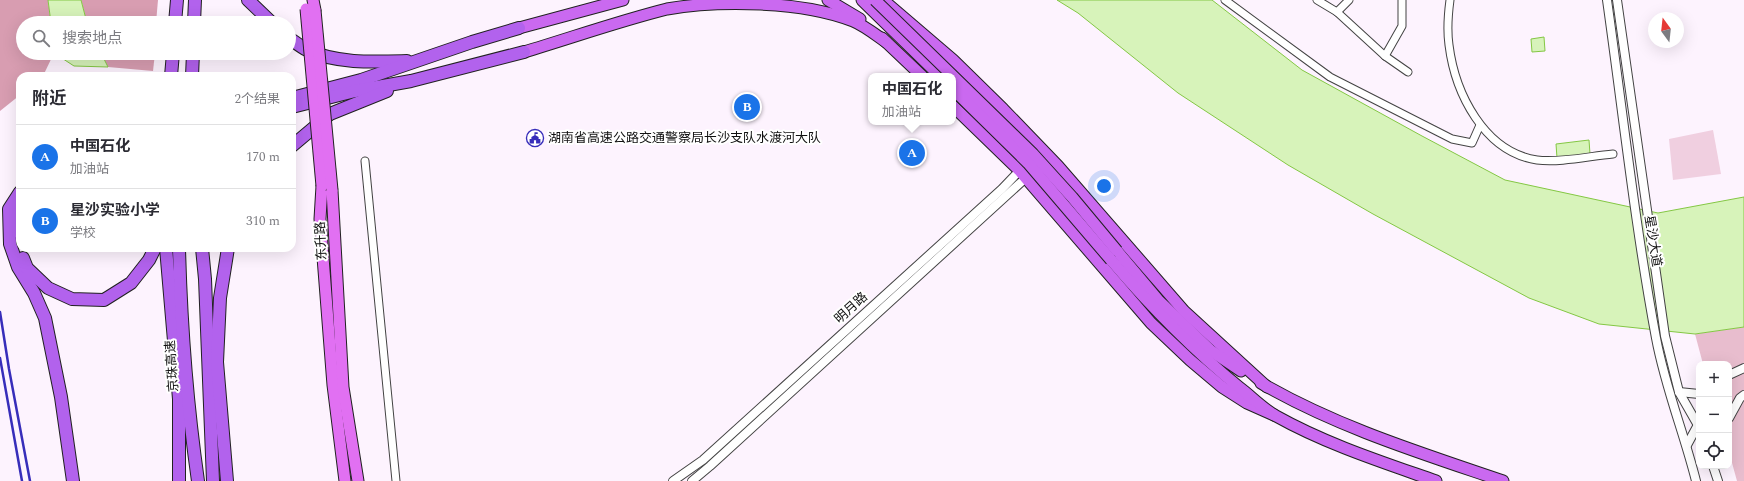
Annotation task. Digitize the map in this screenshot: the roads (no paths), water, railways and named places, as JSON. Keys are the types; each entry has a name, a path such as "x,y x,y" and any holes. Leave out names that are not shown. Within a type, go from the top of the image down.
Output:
{"highway":[{"path":"176,16 178,0"},
{"path":"178,0 179,16"},
{"path":"194,16 195,0"},
{"path":"248,0 265,16"},
{"path":"296,97 361,80 472,42 519,28 623,0"},
{"path":"828,0 867,23 919,73"},
{"path":"862,0 937,73"},
{"path":"876,0 950,73"},
{"path":"883,0 953,60 1045,153 1184,311 1267,387"},
{"path":"296,106 355,91 411,81 524,52 668,9 716,3 759,2 802,7 854,21 886,42"},
{"path":"296,43 307,50 332,58 364,62 420,60"},
{"path":"171,72 172,60"},
{"path":"178,60 178,72"},
{"path":"192,72 193,60"},
{"path":"956,78 1033,154 1072,197 1114,256 1172,329 1217,369 1274,415"},
{"path":"296,143 330,114 411,81"},
{"path":"956,92 1028,164 1114,256 1210,350 1246,375 1267,387 1346,425 1405,448 1503,481"},
{"path":"956,109 1023,174 1157,328 1222,387 1247,403 1317,436 1390,465 1436,481"},
{"path":"16,198 9,209 10,244 18,267 34,293 45,318 61,397 73,481"},
{"path":"21,252 27,268 48,288 72,299 104,300 131,283 150,260 153,252"},
{"path":"166,252 179,399 179,481"},
{"name":"京珠高速","path":"179,252 180,286 191,437 198,481"},
{"path":"202,252 205,278 213,481"},
{"path":"227,252 220,298 217,362 228,481"},
{"path":"188,388 187,438 190,481"},
{"path":"210,410 217,437 222,481"}],"main road":[{"name":"东升路","path":"310,5 343,387 358,481"},
{"name":"东升路","path":"327,188 320,219 333,378 345,481"}],"street":[{"path":"1225,0 1330,77 1452,139 1472,143 1480,125"},
{"path":"1317,0 1337,12 1385,56 1408,72"},
{"path":"1337,12 1349,0"},
{"path":"1385,56 1402,26 1402,0"},
{"path":"1450,0 1449,45 1453,68 1460,89 1480,125 1502,146 1520,155 1538,160 1560,160 1613,154"},
{"name":"星沙大道","path":"1608,0 1632,180 1656,338 1666,386 1687,445 1696,481"},
{"name":"星沙大道","path":"1617,0 1665,336 1679,392 1696,420"},
{"name":"明月路","path":"692,481 710,466 1045,153"},
{"path":"365,162 396,481"},
{"name":"明月路","path":"679,480 1002,189 1023,174"},
{"path":"1732,374 1744,368"},
{"path":"1679,392 1696,394"},
{"path":"1732,413 1740,398 1744,395"},
{"path":"1687,445 1696,430"},
{"path":"1714,469 1718,481"},
{"path":"1718,481 1720,469"}],"railway":[{"path":"0,312 30,481"},
{"path":"0,358 22,481"}],"place":[{"name":"星沙实验小学","path":"747,107"},
{"name":"湖南省高速公路交通警察局长沙支队水渡河大队","path":"535,138"},
{"name":"中国石化","path":"912,153"}]}
